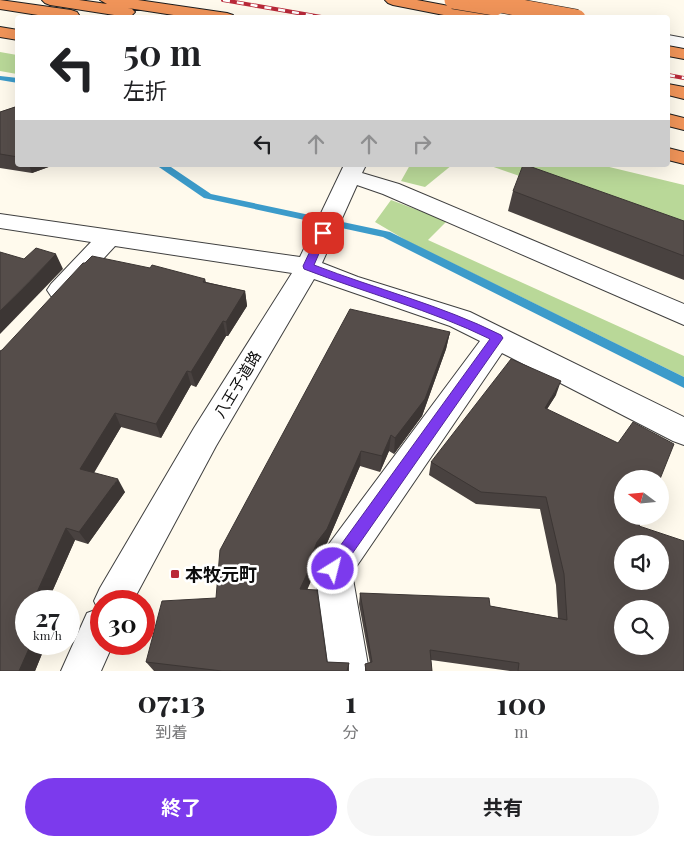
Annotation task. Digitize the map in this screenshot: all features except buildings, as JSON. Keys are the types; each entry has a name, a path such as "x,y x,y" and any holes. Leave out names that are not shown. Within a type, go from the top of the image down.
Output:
{"highway":[{"path":"50,0 147,15"},
{"path":"108,0 207,15"},
{"path":"394,0 492,9"},
{"path":"453,0 542,15"},
{"path":"460,0 542,15"},
{"path":"477,0 544,15"},
{"path":"0,4 66,15"},
{"path":"0,32 15,34"},
{"path":"670,34 684,37"},
{"path":"670,51 684,54"},
{"path":"670,90 684,93"},
{"path":"670,104 684,108"},
{"path":"670,120 684,124"},
{"path":"670,154 684,158"}],"street":[{"path":"443,0 540,15"},
{"path":"670,39 684,42"},
{"path":"352,170 391,189 684,316"},
{"name":"八王子道路","path":"119,590 205,437 308,266 352,170"},
{"path":"0,222 308,266 349,283 460,320 684,432"},
{"path":"45,307 109,238"},
{"path":"349,671 333,569 497,338"},
{"path":"81,671 90,651"}],"green space":[{"path":"0,52 15,55 15,74 0,71"},
{"path":"409,167 450,167 425,187 401,181"},
{"path":"494,167 609,167 684,185 684,233"},
{"path":"391,200 447,221 428,240 684,356 684,377 409,242 375,222"}],"waterway":[{"path":"0,78 15,80"},
{"path":"164,167 208,196 386,234 684,383"}],"railway":[{"path":"223,0 310,15"},
{"path":"670,75 684,78"}],"place":[{"name":"本牧元町","path":"175,574"}],"route":[{"path":"323,233 308,266 349,283 460,320 497,338 333,569"}]}
